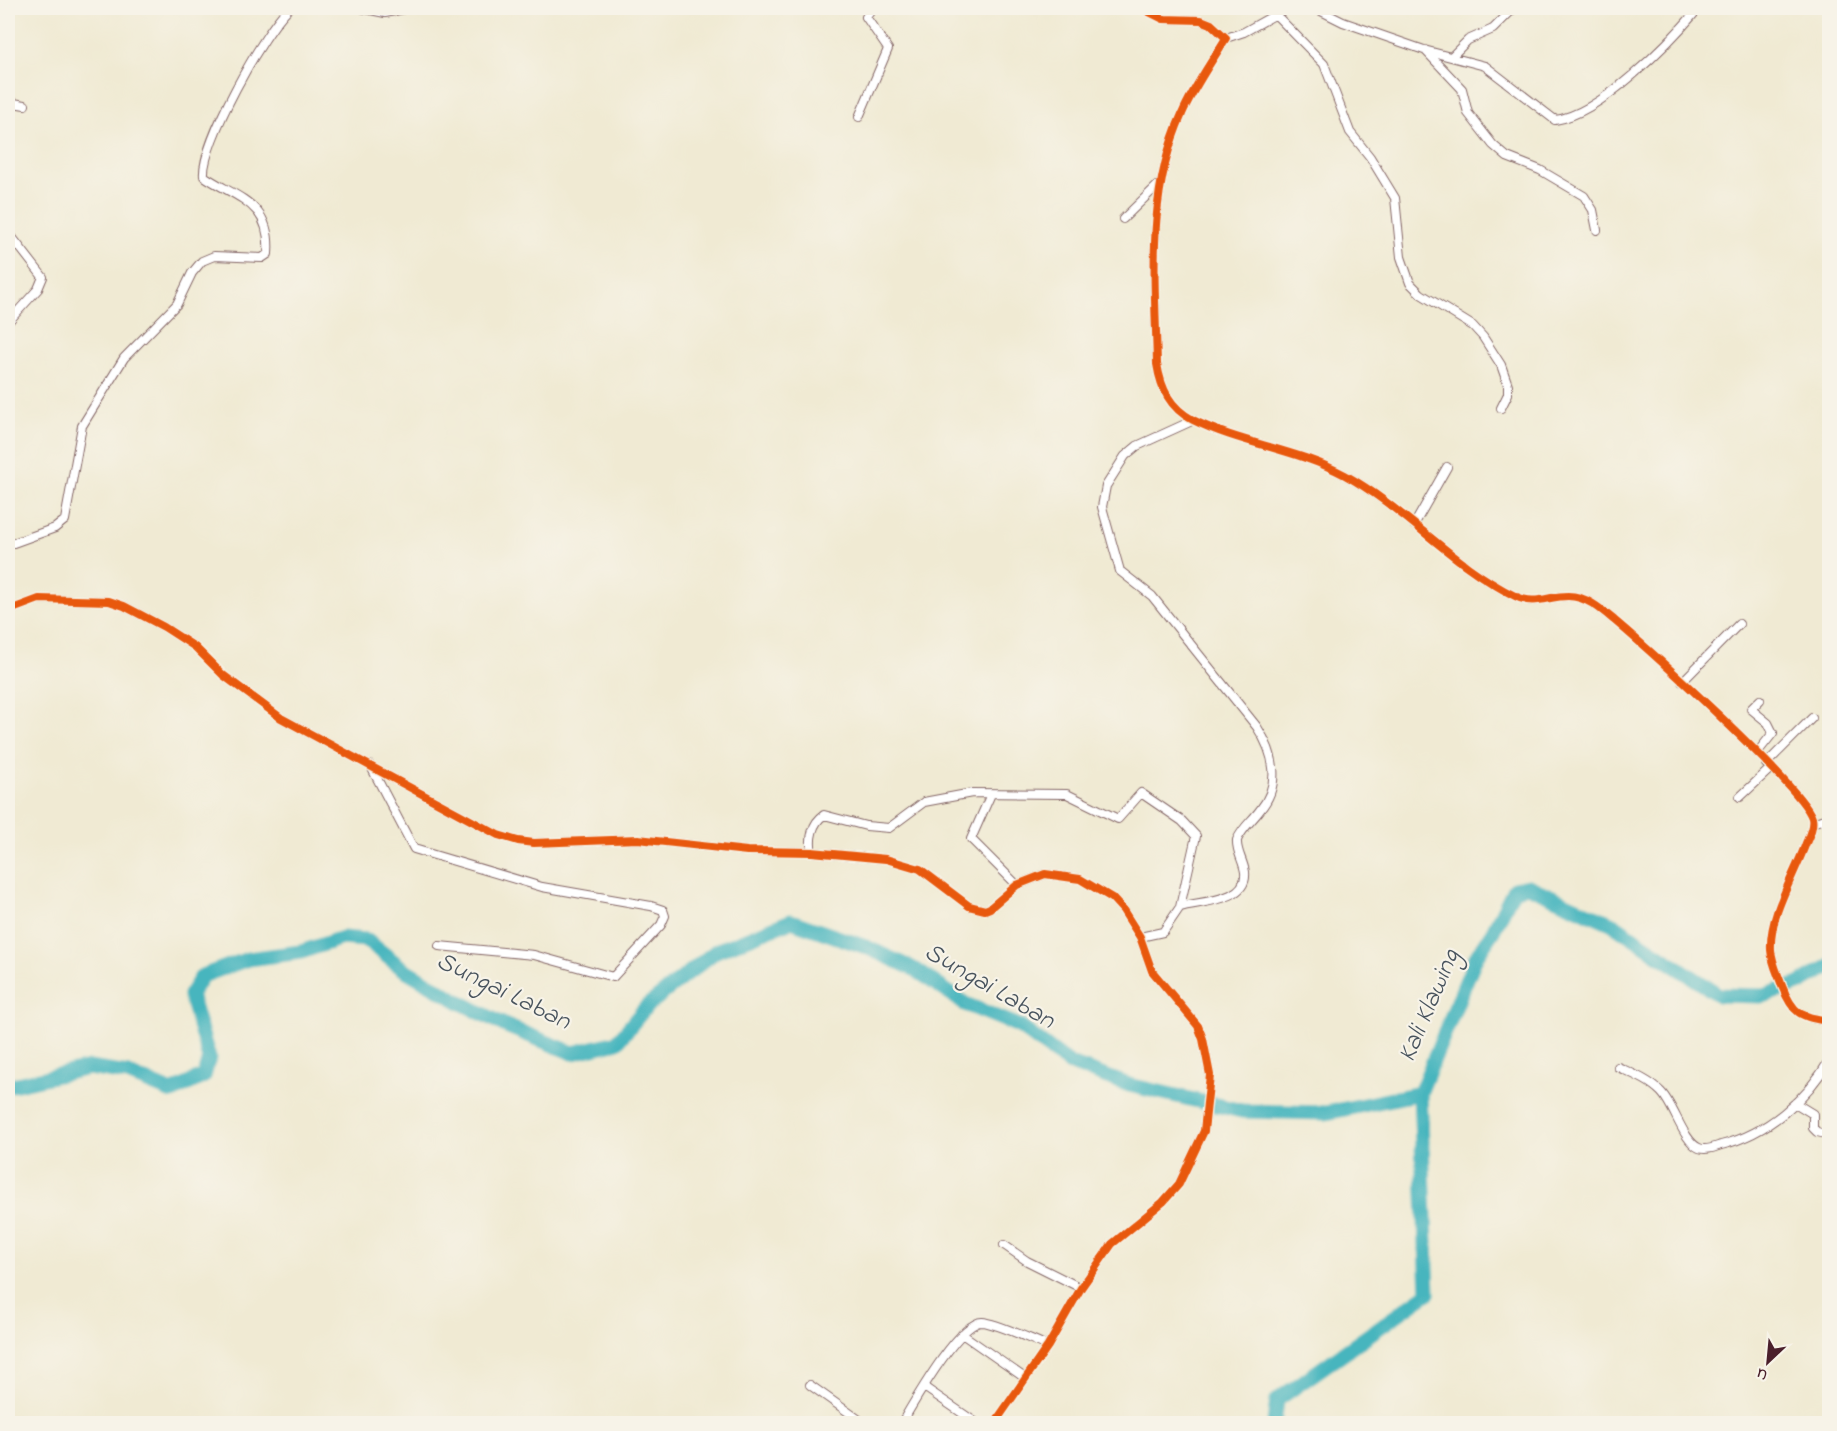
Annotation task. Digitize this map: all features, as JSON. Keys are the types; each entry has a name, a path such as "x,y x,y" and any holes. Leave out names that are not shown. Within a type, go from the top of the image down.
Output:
{"street":[{"path":"8,545 55,528 65,520 80,434 85,419 124,358 182,297 196,267 214,256 262,258 268,254 263,221 257,208 204,176 203,167 221,119 250,61 289,8"},
{"path":"362,8 386,13 408,8"},
{"path":"859,117 888,49 866,17 873,8"},
{"path":"1141,8 1163,19 1201,20 1211,24 1226,38"},
{"path":"1287,8 1244,32 1226,38 1182,114 1160,183 1155,213 1156,364 1160,382 1174,407 1194,420 1329,468 1373,493 1446,551 1521,599 1532,602 1569,596 1590,603 1621,626 1757,753 1807,809 1812,823 1773,932 1772,955 1780,981 1797,1013 1830,1021"},
{"path":"1315,8 1343,22 1424,50 1485,66 1555,120 1563,119 1599,100 1632,75 1660,50 1700,8"},
{"path":"1452,56 1468,40 1493,29 1514,8"},
{"path":"1276,15 1324,64 1350,132 1370,157 1395,198 1401,257 1410,283 1421,294 1473,326 1497,358 1508,385 1508,394 1501,408"},
{"path":"1424,50 1462,89 1468,113 1493,146 1508,157 1540,170 1580,193 1590,202 1598,230"},
{"path":"8,102 25,105"},
{"path":"1123,219 1160,183"},
{"path":"8,232 43,277 38,289 8,322"},
{"path":"1180,907 1226,898 1239,889 1245,873 1237,850 1237,840 1244,827 1266,802 1272,788 1274,770 1267,742 1244,710 1152,596 1120,571 1102,507 1106,486 1125,456 1137,446 1194,420"},
{"path":"1414,525 1447,467"},
{"path":"8,606 15,608 39,599 109,601 124,606 164,627 195,648 223,675 281,718 498,835 518,842 638,839 747,851 812,852 886,859 927,872 969,906 985,910 996,904 1017,885 1045,874 1064,876 1095,886 1123,910 1140,937 1152,971 1198,1026 1210,1075 1206,1125 1179,1184 1163,1202 1112,1244 1081,1288 1048,1346 994,1424"},
{"path":"1682,682 1739,624"},
{"path":"1757,753 1773,733 1768,723 1750,709 1760,699"},
{"path":"1740,797 1812,718"},
{"path":"370,765 414,849 542,887 651,906 663,910 665,916 661,924 613,977 534,954 439,946"},
{"path":"812,852 810,842 813,831 824,815 866,826 889,828 930,800 959,794 1067,794 1118,819 1139,793 1158,803 1182,822 1197,839 1180,907 1163,932 1140,937"},
{"path":"992,794 971,839 1017,885"},
{"path":"1812,823 1830,817"},
{"path":"1618,1067 1648,1081 1661,1092 1688,1136 1701,1149 1726,1144 1748,1135 1796,1103 1818,1078 1830,1059"},
{"path":"1796,1103 1813,1114 1813,1128 1817,1132 1830,1135"},
{"path":"1004,1245 1026,1261 1081,1288"},
{"path":"901,1424 962,1334 973,1325 984,1322 1048,1346"},
{"path":"962,1334 1025,1378"},
{"path":"810,1385 865,1424"},
{"path":"924,1387 978,1424"}],"waterway":[{"name":"Kali Klawing","path":"1274,1424 1277,1400 1428,1293 1420,1093 1476,957 1493,931 1514,889 1528,886 1613,924 1719,995 1763,996 1799,984 1830,966"},
{"name":"Sungai Laban","path":"8,1086 89,1068 128,1074 172,1092 204,1076 209,1058 190,995 202,976 248,959 301,952 342,938 366,940 402,968 460,1002 506,1026 573,1053 617,1042 646,1007 716,951 791,921 866,947 916,970 965,1004 1019,1026 1068,1063 1129,1085 1242,1111 1326,1113 1420,1093"}],"cycle path":[{"path":"1141,8 1163,19 1201,20 1211,24 1226,38 1186,104 1171,144 1163,175 1155,237 1155,300 1157,364 1161,382 1168,397 1178,410 1211,428 1308,459 1345,475 1388,504 1470,569 1515,596 1529,600 1568,596 1581,598 1593,604 1631,635 1722,718 1803,802 1812,818 1810,834 1778,909 1771,936 1771,950 1782,986 1794,1008 1805,1016 1830,1021"},
{"path":"8,606 15,608 39,599 109,601 124,606 164,627 195,647 223,675 281,718 498,835 518,841 534,843 638,839 747,851 812,852 886,859 920,869 969,906 985,910 1017,885 1045,874 1080,879 1112,898 1123,910 1140,937 1152,971 1198,1026 1210,1075 1204,1131 1179,1184 1163,1202 1112,1244 1081,1288 1048,1346 994,1424"}]}
